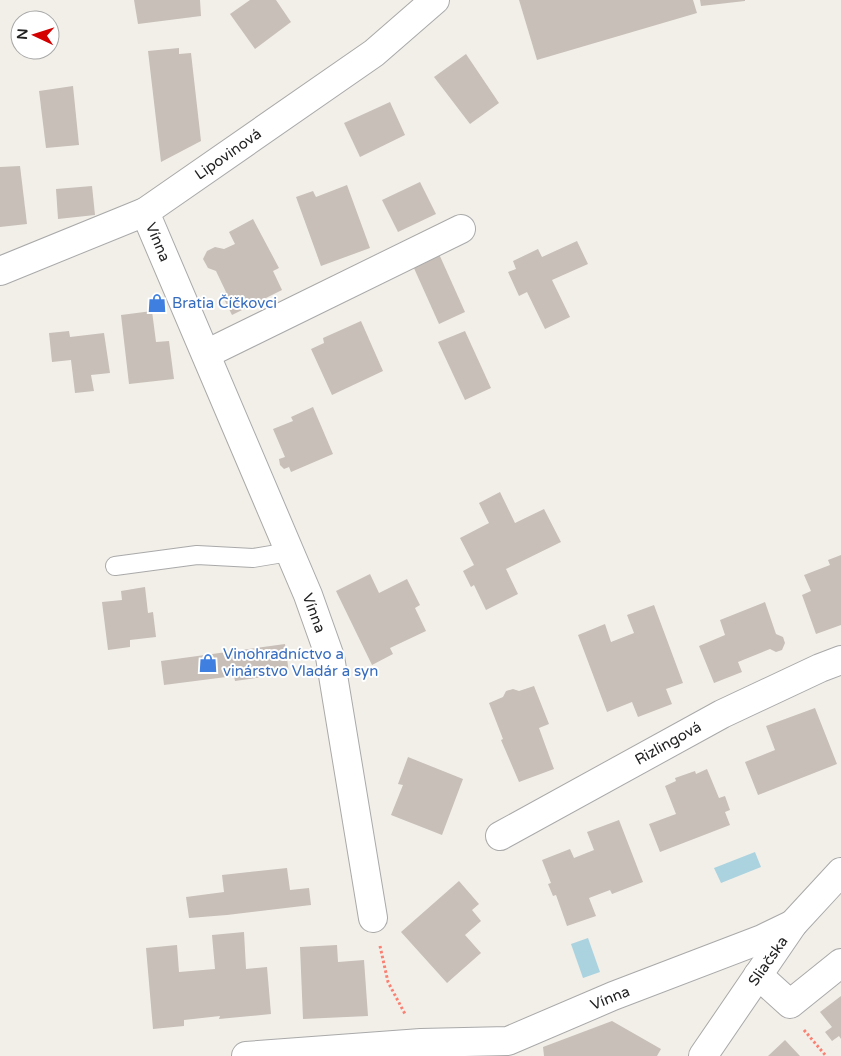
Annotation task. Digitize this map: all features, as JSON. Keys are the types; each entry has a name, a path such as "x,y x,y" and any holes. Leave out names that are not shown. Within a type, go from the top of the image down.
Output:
{"street":[{"name":"Lipovinová","path":"0,271 145,212 374,53 435,0"},
{"name":"Vínna","path":"145,212 308,595 330,657 374,918"},
{"path":"206,354 460,229"},
{"name":"Rizlingová","path":"500,836 722,714 841,660"},
{"name":"Sliačska","path":"703,1056 793,924 841,872"},
{"name":"Vínna","path":"246,1056 421,1043 508,1041 613,996 762,939 793,924"},
{"path":"758,975 790,1004 841,962"}],"lane":[{"path":"115,566 197,555 253,558 289,552"}],"path":[{"path":"374,918 388,982 421,1043"},
{"path":"790,1004 793,1017 826,1056"}],"water":[{"path":"755,852 761,867 721,883 714,868"},
{"path":"588,938 600,972 583,978 571,944"}],"building":[{"path":"134,0 200,0 201,16 138,24"},
{"path":"250,0 276,0 291,22 255,49 230,14"},
{"path":"519,0 693,0 697,13 537,60"},
{"path":"700,0 745,0 745,1 701,6"},
{"path":"179,48 179,54 191,53 201,141 161,162 148,51"},
{"path":"466,54 499,103 470,124 434,77"},
{"path":"73,86 79,145 46,148 39,91"},
{"path":"390,102 405,135 360,157 344,123"},
{"path":"20,166 27,224 0,227 0,167"},
{"path":"420,182 436,214 398,232 382,200"},
{"path":"347,185 370,248 321,266 296,197 313,191 316,197"},
{"path":"92,186 95,215 58,219 56,189"},
{"path":"253,219 279,268 273,271 282,290 232,315 222,295 226,292 216,271 208,268 203,259 207,251 215,247 224,249 235,244 229,232"},
{"path":"577,241 588,264 552,280 570,317 545,329 527,292 519,296 508,272 516,269 513,261 538,249 542,257"},
{"path":"439,254 465,312 439,324 413,266"},
{"path":"152,311 156,342 169,341 174,379 129,384 121,315"},
{"path":"361,321 383,371 332,395 311,349 324,343 323,338"},
{"path":"69,331 70,337 104,333 110,373 91,375 94,391 75,393 71,360 52,362 49,333"},
{"path":"465,331 491,388 465,400 438,342"},
{"path":"313,407 333,454 291,472 289,467 284,469 280,465 279,459 285,457 273,429 293,421 291,417"},
{"path":"500,492 515,523 544,509 561,542 506,569 518,594 486,610 474,585 471,587 463,571 474,565 460,538 489,523 479,503"},
{"path":"841,555 841,625 816,634 802,595 811,591 804,575 830,565 828,560"},
{"path":"370,574 379,593 407,579 420,605 415,608 426,631 390,648 393,654 372,665 336,591"},
{"path":"145,587 148,613 153,612 156,637 130,640 130,647 108,650 102,602 122,600 121,591"},
{"path":"765,602 776,634 783,637 785,643 782,650 776,652 770,649 738,662 742,672 714,683 699,646 725,635 720,620"},
{"path":"654,605 683,683 666,689 672,704 638,717 632,702 607,712 578,635 605,624 611,642 634,633 627,615"},
{"path":"285,644 289,673 235,681 234,676 164,685 161,661"},
{"path":"534,686 549,724 539,728 554,769 519,782 501,740 503,739 489,703 503,697 506,691 513,689 519,691"},
{"path":"815,708 837,764 758,795 745,762 775,750 766,726"},
{"path":"408,757 463,779 442,835 391,815 403,785 398,784"},
{"path":"707,769 719,798 725,796 730,810 725,812 730,825 660,852 649,824 676,814 665,786 676,781 675,778 695,771 696,774"},
{"path":"619,820 643,882 612,894 610,890 589,898 596,916 567,926 556,895 553,896 548,884 551,883 542,860 570,849 574,858 594,850 587,832"},
{"path":"287,868 290,890 309,888 311,905 189,918 186,897 224,892 222,875"},
{"path":"459,881 479,904 472,910 481,921 465,935 481,953 447,983 401,932"},
{"path":"244,932 246,969 267,967 271,1014 219,1019 220,1016 184,1020 184,1026 153,1029 146,948 177,945 179,972 215,969 212,935"},
{"path":"337,945 338,962 364,960 368,1016 303,1019 300,947"},
{"path":"841,996 841,1039 839,1036 832,1041 825,1032 832,1027 820,1012"},
{"path":"612,1021 661,1049 657,1056 544,1056 543,1047"},
{"path":"785,1040 800,1056 768,1056"}],"place":[{"name":"Bratia Číčkovci","path":"157,303"},
{"name":"Vinohradníctvo a vinárstvo Vladár a syn","path":"208,663"}]}
